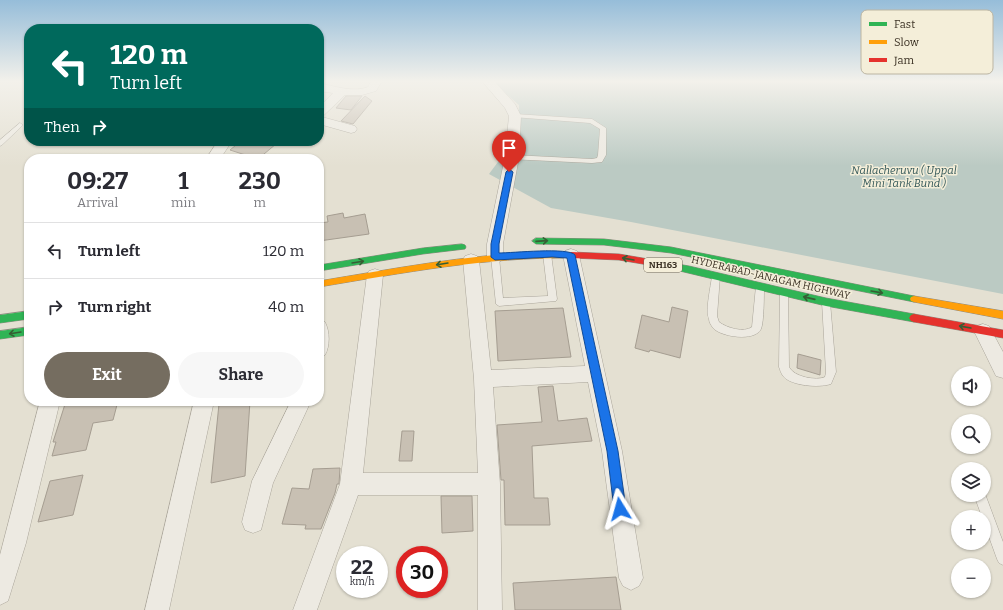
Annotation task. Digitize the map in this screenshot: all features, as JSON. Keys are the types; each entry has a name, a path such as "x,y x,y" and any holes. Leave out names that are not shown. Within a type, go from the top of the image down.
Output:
{"highway":[{"name":"HYDERABAD-JANAGAM HIGHWAY","path":"527,242 567,239 630,244 697,255 827,282 1003,315"},
{"name":"HYDERABAD-JANAGAM HIGHWAY","path":"324,283 375,275 495,247 547,254 619,257 716,276 826,302 1003,334"},
{"name":"HYDERABAD-JANAGAM HIGHWAY","path":"324,267 423,251 472,253"},
{"path":"0,319 24,316"},
{"path":"0,335 24,332"}],"street":[{"path":"495,247 512,157 515,116 511,109"},
{"path":"324,121 351,129"},
{"path":"472,253 483,380 489,484 490,610"},
{"path":"571,255 612,451 631,578"},
{"path":"305,610 351,484 375,275"},
{"path":"983,331 1003,370"},
{"path":"483,380 596,374"},
{"path":"0,593 7,545 49,406"},
{"path":"157,610 203,406"},
{"path":"253,522 263,481 298,406"},
{"path":"351,484 489,484"}],"lane":[{"path":"512,157 592,161 599,160 602,155 603,128 598,123 592,121 515,116"},
{"path":"0,144 20,125"},
{"path":"495,247 499,302 553,299 547,254"},
{"path":"716,276 712,316 714,321 721,328 745,334 751,334 758,328 760,286"},
{"path":"784,292 784,367 790,376 819,383 826,382 831,372 826,302"},
{"path":"983,502 1003,559"}],"water":[{"name":"Nallacheruvu ( Uppal Mini Tank Bund )","path":"519,109 1003,109 1003,294 551,208 489,174 518,135"}],"building":[{"path":"352,109 365,109 353,124 341,121"},
{"path":"235,146 274,146 264,154 242,154 230,150"},
{"path":"343,213 344,218 365,214 369,234 324,240 324,222 328,222 327,216"},
{"path":"672,307 688,311 680,358 650,350 649,352 635,348 642,315 669,322"},
{"path":"563,308 571,357 498,361 495,311"},
{"path":"798,354 821,360 820,375 797,368"},
{"path":"553,386 558,421 587,418 592,441 532,446 534,498 548,498 550,525 505,525 504,480 501,480 497,425 542,422 538,387"},
{"path":"64,406 117,406 113,420 93,423 86,450 52,456 56,442 53,442"},
{"path":"219,406 250,406 245,476 211,483"},
{"path":"402,431 414,431 412,461 399,461"},
{"path":"340,468 339,484 337,484 321,529 305,529 306,525 282,524 292,488 309,489 313,469"},
{"path":"83,475 73,515 38,522 50,481"},
{"path":"441,496 472,496 473,531 442,533"},
{"path":"616,577 621,610 515,610 513,583"}],"traffic: fast":[{"path":"536,241 604,242 671,250 914,299"},
{"path":"324,267 423,251 462,247"},
{"path":"666,265 689,269 826,302 914,318"},
{"path":"0,319 24,316"},
{"path":"0,335 24,332"}],"traffic: slow":[{"path":"324,283 476,259 507,256 571,255"},
{"path":"914,299 1003,315"}],"traffic: jam":[{"path":"571,255 619,257 666,265"},
{"path":"914,318 1003,334"}],"route":[{"path":"509,172 495,244 495,257 552,254 571,255 612,451 620,509"}]}
